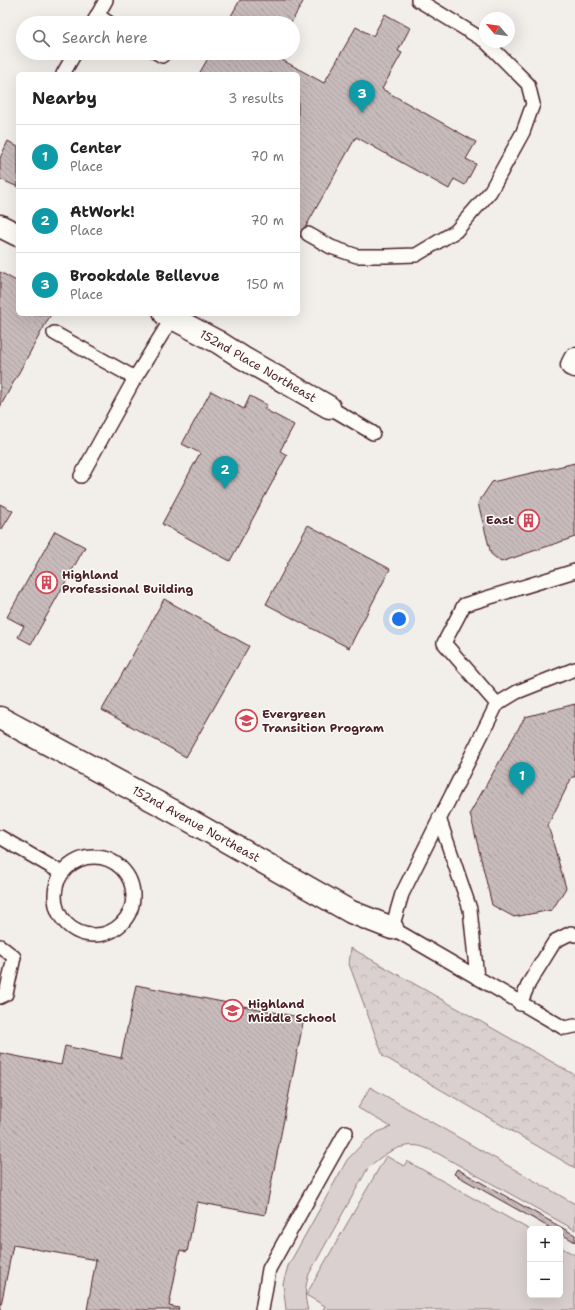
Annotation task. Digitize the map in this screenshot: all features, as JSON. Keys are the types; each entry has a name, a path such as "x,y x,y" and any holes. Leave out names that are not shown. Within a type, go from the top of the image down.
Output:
{"street":[{"path":"0,226 16,234"},
{"name":"152nd Place Northeast","path":"169,316 218,342 329,407"},
{"path":"575,359 572,365 575,366"},
{"name":"152nd Avenue Northeast","path":"0,718 173,811 351,912 392,928"}],"lane":[{"path":"97,16 106,0"},
{"path":"418,0 479,37"},
{"path":"308,234 331,247 357,256 386,256 416,255 456,231 490,192 523,132 533,104 528,84 493,48"},
{"path":"64,72 71,60"},
{"path":"81,476 169,316"},
{"path":"54,333 135,378"},
{"path":"329,407 373,432"},
{"path":"497,704 444,643 464,605 575,571"},
{"path":"575,669 517,692 497,704 402,894 392,928 520,1004 564,1028 575,1026"},
{"path":"439,818 470,909 477,978"},
{"path":"0,837 62,873"},
{"path":"95,857 108,859 119,866 127,876 132,888 133,901 128,914 121,924 110,931 98,935 85,934 74,930 64,921 57,910 54,898 56,885 62,873 71,864 82,858 95,857"},
{"path":"520,1004 530,983 555,941 571,933 575,935"},
{"path":"0,946 14,957 6,994 0,997"},
{"path":"262,1310 269,1269 346,1132"}],"green space":[{"path":"351,948 575,1075 575,1168 383,1056 349,964"},
{"path":"370,1087 575,1204 575,1230 437,1153 419,1146 405,1146 391,1151 368,1168 309,1274 306,1292 308,1310 286,1310 283,1284 288,1266 347,1160 365,1141 378,1132 391,1127 358,1108"},
{"path":"386,1156 404,1166 407,1161 527,1228 527,1298 563,1298 563,1249 575,1255 575,1310 323,1310 325,1306 306,1295"}],"building":[{"path":"240,0 304,0 295,16 231,16"},
{"path":"385,14 410,28 398,51 402,53 382,89 476,142 466,159 476,164 465,185 454,179 449,189 356,137 300,237 300,72 200,72 207,60 282,60 324,83 356,27 373,36"},
{"path":"8,141 16,146 16,186 0,179 0,158"},
{"path":"0,272 16,281 16,316 50,316 0,407"},
{"path":"211,391 244,409 250,396 267,405 264,409 294,425 280,451 287,455 230,561 162,524 200,453 182,444"},
{"name":"East","path":"575,463 575,537 501,562 491,554 478,503 492,482"},
{"path":"0,504 13,511 2,529 0,528"},
{"path":"308,525 390,569 349,648 266,604"},
{"name":"Highland Professional Building","path":"55,531 85,547 31,644 18,637 24,626 7,617"},
{"path":"164,599 249,646 186,757 102,710"},
{"path":"575,704 575,777 572,777 548,825 566,888 552,910 514,917 492,905 470,813 525,717"},
{"path":"136,985 304,1018 265,1215 197,1202 187,1252 180,1250 169,1306 179,1308 178,1310 87,1310 96,1260 13,1245 0,1310 0,1053 61,1065 65,1046 121,1058"},
{"path":"457,1169 559,1226 547,1226 454,1174"},
{"path":"563,1228 575,1235 575,1242 563,1235"}],"place":[{"name":"Brookdale Bellevue","path":"362,113"},
{"name":"AtWork!","path":"225,489"},
{"name":"East","path":"529,520"},
{"name":"Highland Professional Building","path":"46,582"},
{"name":"Evergreen Transition Program","path":"246,721"},
{"name":"Center","path":"522,795"},
{"name":"Highland Middle School","path":"232,1011"}]}
